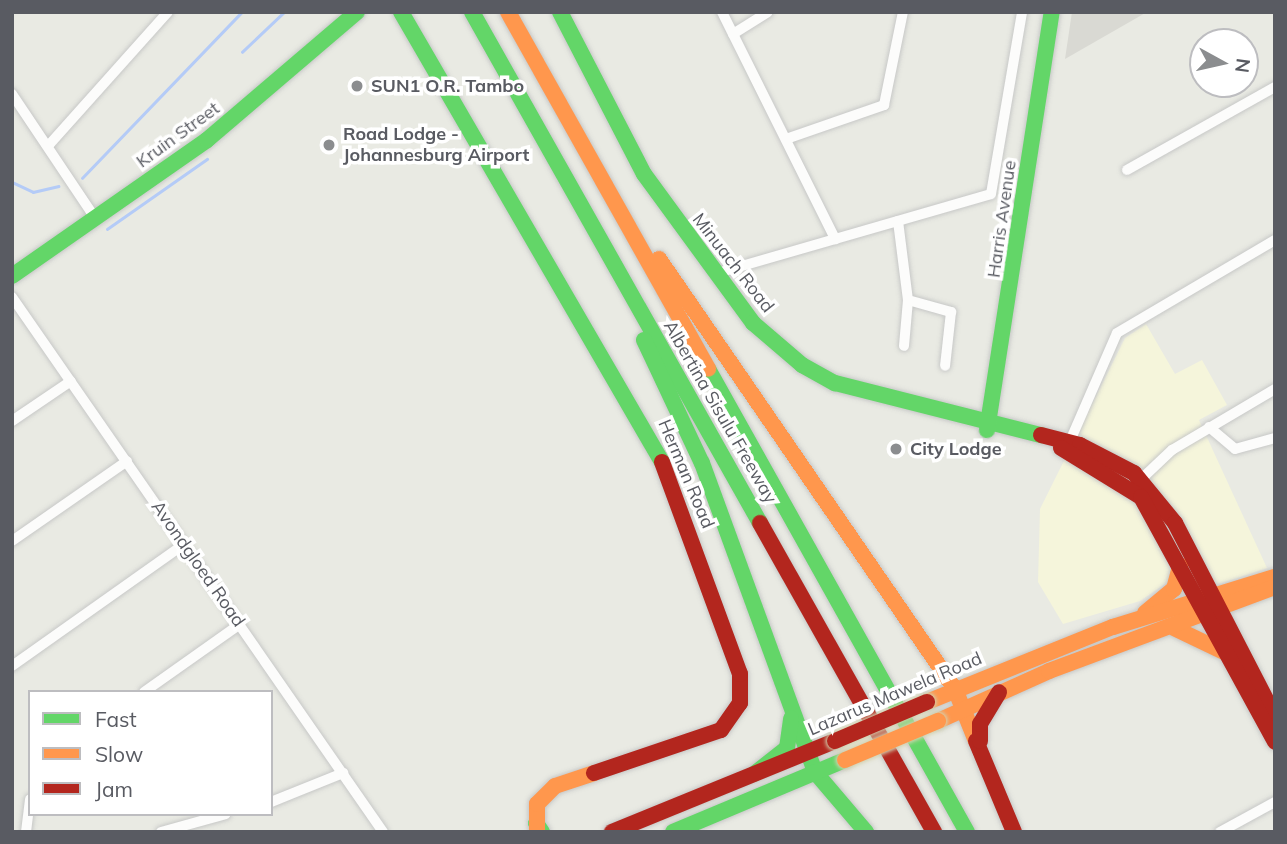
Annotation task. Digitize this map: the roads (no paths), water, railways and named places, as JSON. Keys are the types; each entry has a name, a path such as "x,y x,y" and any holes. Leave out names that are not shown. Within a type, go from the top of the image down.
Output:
{"main road":[{"name":"Kruin Street","path":"12,276 237,117 357,12"},
{"name":"Herman Road","path":"401,12 653,438 740,674 737,710 716,735 562,782 539,800 538,829"},
{"name":"Albertina Sisulu Freeway","path":"472,12 934,832"},
{"name":"Albertina Sisulu Freeway","path":"508,12 633,229 967,832"},
{"name":"Minuach Road","path":"560,12 643,174 714,274 753,323 802,365 835,383 1068,446 1136,484"},
{"name":"Harris Avenue","path":"984,425 1052,12"},
{"path":"633,229 681,290 955,689 980,741 1014,832"},
{"path":"622,279 702,463 815,772 866,832"},
{"path":"1136,484 1180,566 1275,717"},
{"path":"1136,484 1166,508 1224,652 1275,742"},
{"path":"1140,618 1174,589 1180,566"},
{"path":"673,832 938,721 999,692 1174,628 1207,606 1275,577"},
{"path":"1207,606 1275,587"},
{"name":"Lazarus Mawela Road","path":"612,832 955,689 1140,618 1207,606"},
{"path":"1174,628 1224,652"},
{"path":"980,741 980,724 999,692"},
{"path":"754,774 789,744 787,695"}],"street":[{"path":"48,146 168,12"},
{"path":"722,12 835,239"},
{"path":"733,34 768,12"},
{"path":"786,139 884,105 902,12"},
{"path":"714,274 987,197 996,184 1022,12"},
{"path":"1127,170 1275,87"},
{"path":"12,94 94,218"},
{"path":"898,221 908,300 904,346"},
{"path":"1068,446 1117,333 1275,240"},
{"name":"Avondgloed Road","path":"13,299 383,832"},
{"path":"908,300 951,312 945,366"},
{"path":"12,421 71,381"},
{"path":"1136,484 1209,427 1275,389"},
{"path":"1209,427 1235,449 1275,438"},
{"path":"12,541 127,461"},
{"path":"12,666 183,545"},
{"path":"147,690 240,624"},
{"path":"273,801 343,773"},
{"path":"1220,832 1275,802"},
{"path":"160,832 219,816"}],"waterway":[{"path":"82,178 242,12"},
{"path":"242,52 284,12"},
{"path":"107,229 207,159"},
{"path":"12,182 33,192 58,186"}],"place":[{"name":"SUN1 O.R. Tambo","path":"357,86"},
{"name":"Road Lodge - Johannesburg Airport","path":"329,145"},
{"name":"City Lodge","path":"896,449"}]}
